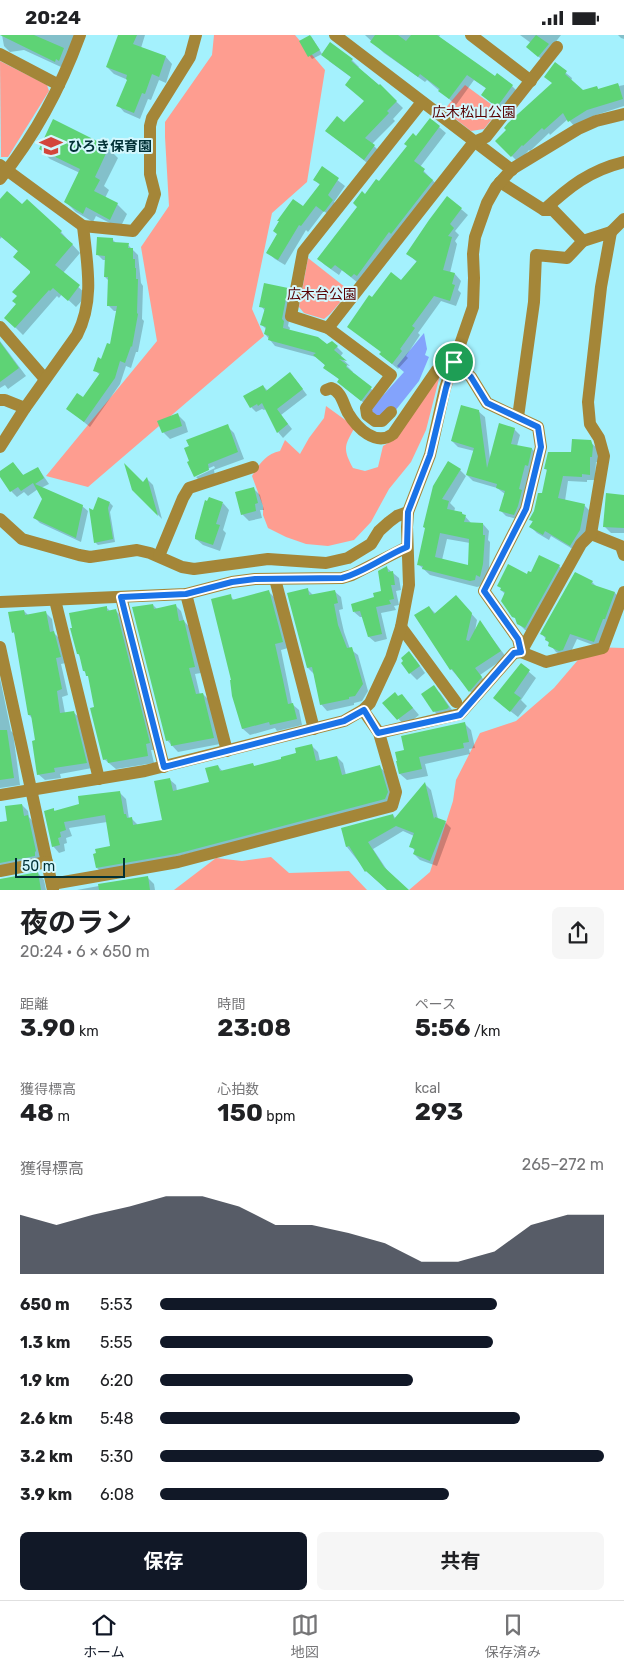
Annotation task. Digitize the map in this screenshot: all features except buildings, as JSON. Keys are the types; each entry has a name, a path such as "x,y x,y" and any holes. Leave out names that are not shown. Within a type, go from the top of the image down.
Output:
{"street":[{"path":"80,35 43,117 2,171 83,226 133,231 150,210 155,194 150,174 150,125 152,118 190,57 196,35"},
{"path":"335,35 512,170"},
{"path":"471,35 531,81"},
{"path":"328,328 474,141 486,137 557,47"},
{"path":"0,55 59,85"},
{"path":"391,412 382,421 375,421 367,415 366,409 391,375 328,328 291,316 303,252 422,102"},
{"path":"0,795 164,767 344,721 364,710 377,691 391,659 401,627 409,585 408,512 430,455 446,388 473,307 474,278 472,254 475,237 487,203 500,182 512,170 578,129 596,121 624,114"},
{"path":"544,210 587,175 610,165 624,162"},
{"path":"500,182 544,210 553,210 583,241"},
{"path":"518,417 534,302 536,255 567,258 583,241 612,232 624,219"},
{"path":"0,447 77,335 83,323 89,284 83,226"},
{"path":"521,652 581,544 591,534 604,456 599,438 590,424 588,402 601,287 612,232"},
{"path":"0,327 45,379"},
{"path":"326,390 331,388 339,392 354,422 374,438 388,438 393,434 437,370 453,366 471,377 487,403 538,427 541,447 526,509 484,591 518,639 521,652"},
{"path":"0,400 5,400 25,408"},
{"path":"159,556 189,488 253,467"},
{"path":"0,519 22,539 79,555 90,557 136,550 159,556 182,567 194,569 268,559 326,563 348,558 371,544 379,531 389,521 408,512"},
{"path":"591,534 621,546 624,555"},
{"path":"0,602 186,594 232,582 255,579 342,578 352,575 407,547"},
{"path":"276,579 314,729"},
{"path":"378,733 460,715 514,653 521,652 546,662 603,647 624,592"},
{"path":"186,594 227,751"},
{"path":"121,597 164,767"},
{"path":"54,600 99,779"},
{"path":"401,627 456,702"},
{"path":"0,647 52,887 178,862 392,806 396,793 378,733 364,710"},
{"path":"0,871 47,862"}],"green space":[{"path":"214,35 295,35 325,70 307,182 272,213 252,309 264,336 88,487 46,476 157,341 141,247 169,206 165,122 212,55"},
{"path":"0,61 47,85 49,91 8,157 1,157"},
{"name":"広木松山公園","path":"465,85 499,110 484,129 471,131 444,110"},
{"name":"広木台公園","path":"308,258 350,291 324,319 304,313 299,307"},
{"path":"440,375 426,430 411,462 389,489 371,522 354,540 328,546 306,544 268,528 263,515 263,506 252,476 263,460 271,454 280,451 285,440 300,454 324,418 326,406 355,427 346,447 347,456 353,468 365,471 378,467 383,446 393,440"},
{"path":"589,647 624,648 624,890 409,890 430,872 453,801 456,780 480,733 516,721 554,688"},
{"path":"271,857 289,873 349,871 367,890 174,890 216,858 242,861"}],"water":[{"path":"424,333 427,349 425,355 429,357 419,381 395,411 377,417 369,411 404,372 397,366"}],"place":[{"name":"ひろき保育園","path":"51,146"}],"route":[{"path":"454,362 471,377 487,403 538,427 541,447 526,509 484,591 518,639 521,652 514,653 460,715 378,733 364,710 344,721 164,767 121,597 186,594 232,582 255,579 342,578 352,575 407,547 406,527 408,512 430,455 454,362"}]}
